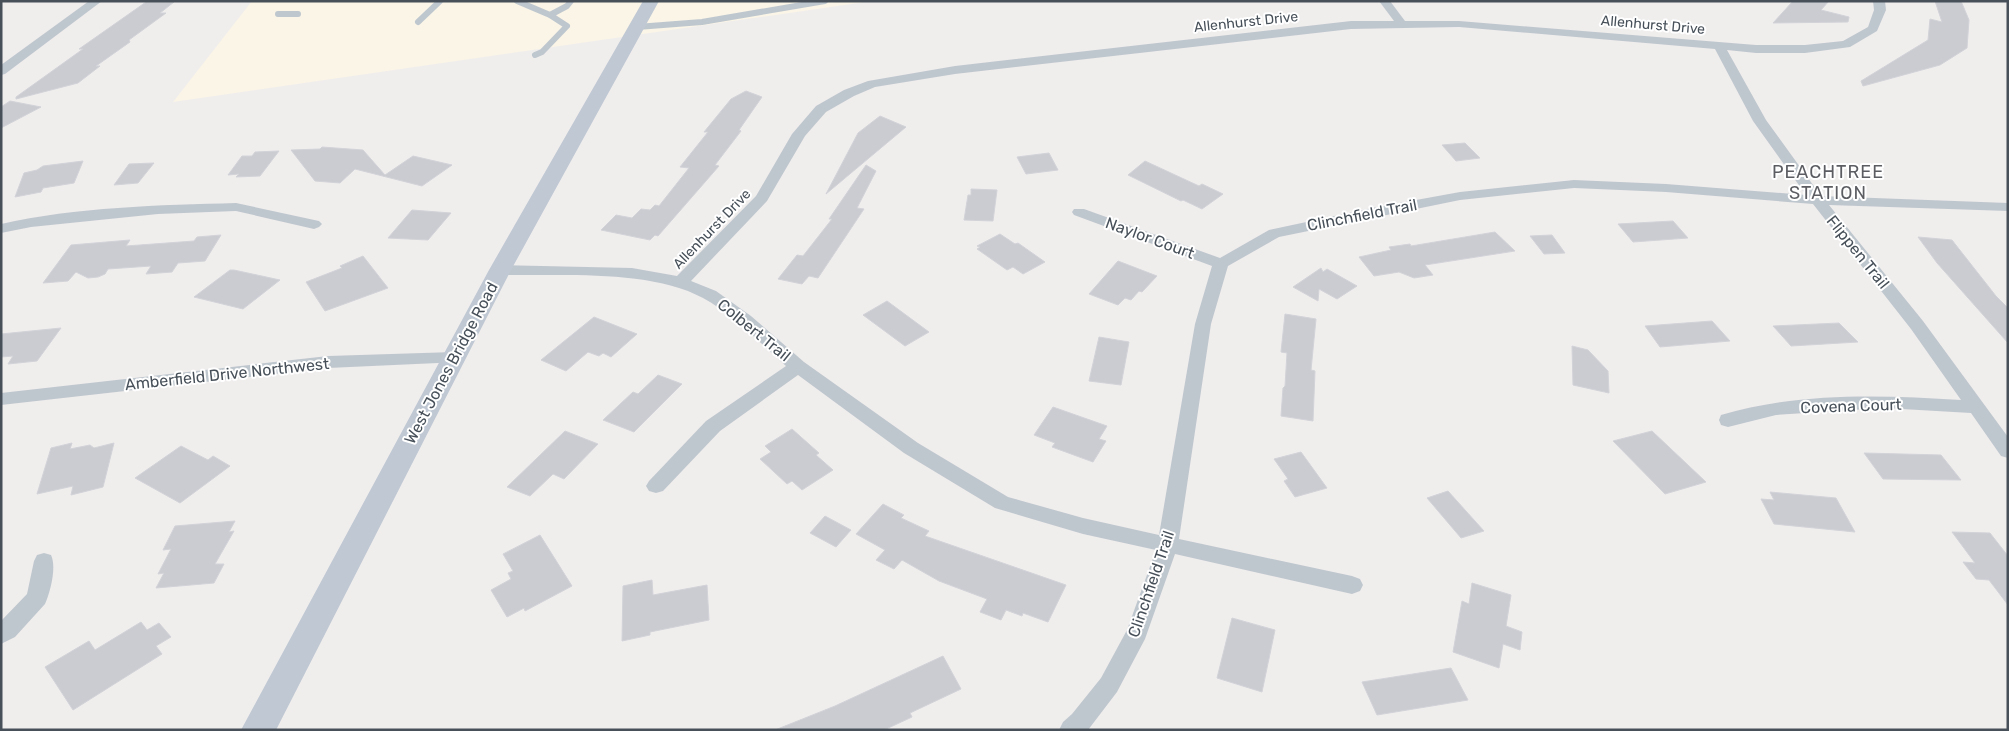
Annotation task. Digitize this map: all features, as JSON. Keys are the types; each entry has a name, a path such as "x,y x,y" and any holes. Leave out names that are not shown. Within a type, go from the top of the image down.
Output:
{"street":[{"path":"1,71 97,1"},
{"name":"West Jones Bridge Road","path":"258,730 500,270 651,1"},
{"path":"1384,1 1401,23"},
{"name":"Allenhurst Drive","path":"681,282 762,198 799,134 821,108 849,93 872,84 955,70 1110,52 1351,25 1401,23 1476,25 1718,46 1805,49 1846,44 1873,29 1880,10 1879,1"},
{"name":"Flippen Trail","path":"1718,46 1760,121 1817,200 1917,325 2008,451"},
{"name":"Clinchfield Trail","path":"1071,730 1080,722 1109,685 1137,632 1168,544 1203,324 1221,264 1274,233 1460,196 1574,184 1666,188 1817,200 2008,207"},
{"path":"1,229 31,222 158,210 236,207 314,224"},
{"name":"Naylor Court","path":"1079,212 1221,264"},
{"name":"Colbert Trail","path":"500,270 632,273 681,282 710,295 745,320 798,366 911,448 1002,503 1083,526 1352,585"},
{"name":"Amberfield Drive Northwest","path":"1,399 328,362 424,357 454,358"},
{"path":"656,486 713,426 798,366"},
{"name":"Covena Court","path":"1728,420 1776,409 1884,402 1975,407"},
{"path":"1,634 8,630 37,598 44,561"}],"lane":[{"path":"418,22 440,1"},
{"path":"517,1 550,15 567,26 542,52 535,55"},
{"path":"529,5 540,1"},
{"path":"550,15 567,6 571,1"},
{"path":"637,27 702,22 825,1"},
{"path":"702,13 702,22"},
{"path":"278,14 298,14"}],"shaded area":[{"path":"252,1 872,1 173,102"}],"building":[{"path":"1793,1 1829,1 1821,10 1849,17 1848,22 1773,23"},
{"path":"1935,1 1961,1 1969,20 1967,48 1940,65 1863,86 1861,81 1928,40 1930,19 1942,22"},
{"path":"146,2 174,2 160,13 166,13 96,66 100,66 78,83 16,99 16,97 83,49 79,49"},
{"path":"746,91 762,97 739,130 741,131 715,165 719,166 658,236 655,235 650,240 601,230 616,215 632,218 641,209 650,210 655,205 659,206 689,168 680,167 708,132 704,132 731,99"},
{"path":"10,101 41,107 1,128 1,107"},
{"path":"880,116 906,127 826,194 858,133"},
{"path":"1465,143 1480,158 1456,161 1442,145"},
{"path":"322,147 363,150 385,175 413,156 452,165 422,186 355,169 340,183 315,181 291,150 320,149"},
{"path":"279,151 260,176 236,177 239,174 228,175 242,156 252,156 255,152"},
{"path":"1049,153 1058,170 1026,174 1017,157"},
{"path":"83,161 74,183 43,188 41,192 15,197 24,173 37,170 43,166"},
{"path":"1145,161 1199,186 1202,184 1223,194 1202,209 1183,200 1181,201 1128,175"},
{"path":"154,163 138,183 114,185 129,164"},
{"path":"866,165 876,171 857,208 864,209 818,278 809,276 802,284 778,279 797,255 803,256 832,219 829,219"},
{"path":"971,189 997,190 993,221 964,220 968,195 971,195"},
{"path":"412,210 451,213 428,240 388,238"},
{"path":"1673,221 1688,238 1633,242 1618,224"},
{"path":"1495,232 1515,251 1425,265 1433,275 1414,278 1399,272 1374,276 1359,257 1391,250 1389,247 1410,244 1411,246"},
{"path":"1000,234 1015,244 1018,243 1045,262 1023,274 1013,267 1007,270 977,249 980,247 977,246"},
{"path":"221,235 205,261 178,263 172,272 146,274 151,266 108,269 105,274 98,277 88,278 76,272 68,281 43,283 71,245 130,240 126,246 194,241 197,237"},
{"path":"1552,235 1565,253 1544,254 1530,236"},
{"path":"1918,237 1952,240 1996,296 2008,308 2008,343 1937,263"},
{"path":"363,256 388,288 325,311 306,282 342,268 340,266"},
{"path":"1118,261 1157,276 1142,292 1139,291 1131,300 1125,298 1118,305 1089,294"},
{"path":"1321,268 1323,272 1327,269 1357,286 1337,299 1319,289 1318,301 1293,287"},
{"path":"230,270 280,280 243,309 194,297"},
{"path":"887,301 929,332 905,346 863,315"},
{"path":"1285,314 1316,319 1311,370 1315,371 1313,421 1281,416 1287,353 1281,352"},
{"path":"594,317 637,334 611,357 603,353 599,356 588,352 566,371 541,360"},
{"path":"1712,321 1730,341 1660,347 1645,326"},
{"path":"1839,323 1858,342 1791,346 1773,326"},
{"path":"61,328 37,361 8,364 13,356 1,357 1,334"},
{"path":"1099,337 1129,342 1121,385 1089,381"},
{"path":"1572,346 1588,350 1608,371 1609,393 1573,385"},
{"path":"658,375 682,384 634,432 603,420 633,392 638,394"},
{"path":"1053,407 1107,426 1099,439 1106,441 1093,462 1052,447 1055,443 1034,435"},
{"path":"792,429 819,453 816,455 833,470 802,490 792,481 787,484 760,459 771,452 765,446"},
{"path":"565,431 598,444 564,479 553,474 530,496 507,487"},
{"path":"1652,431 1706,482 1665,494 1613,441"},
{"path":"72,443 70,449 90,445 94,448 114,443 103,487 71,495 73,486 37,494 51,448"},
{"path":"181,446 208,460 213,456 230,466 180,503 135,478"},
{"path":"1301,452 1327,488 1295,497 1284,481 1288,479 1274,459"},
{"path":"1864,453 1941,455 1961,480 1883,479"},
{"path":"1448,491 1484,531 1461,538 1427,498"},
{"path":"1770,492 1836,498 1855,532 1774,524 1761,499 1774,500"},
{"path":"883,504 904,515 901,518 929,531 925,536 1066,585 1048,622 1023,613 1022,616 1006,610 1001,620 980,612 987,599 939,581 902,560 894,569 876,560 885,550 856,534"},
{"path":"825,516 851,530 836,547 810,533"},
{"path":"235,521 229,532 234,531 215,564 224,564 214,583 156,588 164,573 158,574 171,549 163,550 175,526"},
{"path":"1952,532 1990,533 2008,556 2008,605 1989,580 1976,579 1963,562 1975,563"},
{"path":"540,535 572,586 525,611 524,608 507,617 491,590 511,579 508,573 513,571 503,554"},
{"path":"652,580 653,595 707,585 709,620 650,632 650,635 622,641 623,586"},
{"path":"1472,583 1511,595 1506,626 1522,632 1520,650 1503,644 1499,668 1453,652 1462,601 1469,604"},
{"path":"1232,618 1275,630 1262,692 1217,678"},
{"path":"141,622 147,630 159,623 171,637 156,646 162,654 73,710 45,667 89,641 95,650"},
{"path":"943,656 961,689 910,713 912,717 884,730 775,730 835,706"},
{"path":"1451,668 1468,700 1377,715 1362,682"}],"district":[{"name":"PEACHTREE STATION","path":"1828,182"}]}
